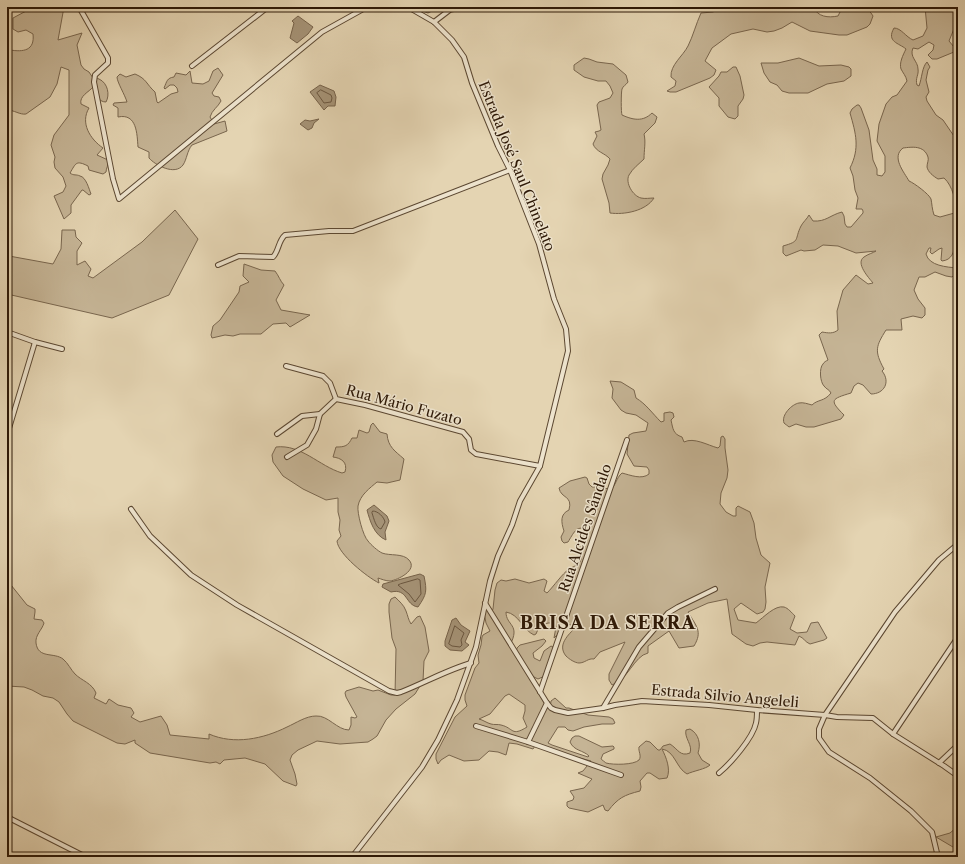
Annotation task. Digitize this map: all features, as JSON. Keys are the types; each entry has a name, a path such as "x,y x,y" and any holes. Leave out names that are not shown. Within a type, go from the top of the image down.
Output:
{"street":[{"path":"79,7 108,58 108,63 96,75 94,82 113,179 119,199 322,32 367,7"},
{"path":"192,66 268,7"},
{"name":"Estrada José Saul Chinelato","path":"352,857 422,767 438,740 454,707 476,647 490,581 498,556 512,525 520,501 540,466 568,351 566,329 554,299 538,244 510,170 498,146 472,83 464,56 452,40 434,22 408,7"},
{"path":"434,22 451,8 456,7"},
{"path":"218,265 239,256 273,257 285,235 329,231 353,231 510,170"},
{"path":"7,332 35,342 62,349"},
{"path":"7,435 35,342"},
{"name":"Rua Mário Fuzato","path":"286,366 323,376 330,383 336,399 365,405 463,432 469,439 471,450 476,454 540,466"},
{"path":"287,457 307,445 316,429 320,414 336,399"},
{"path":"277,434 302,416 320,414"},
{"name":"Rua Alcides Sândalo","path":"540,692 627,440"},
{"path":"131,509 150,536 191,575 237,605 389,691 397,693 400,692 426,682 456,667 471,663"},
{"path":"938,857 932,832 911,811 870,778 829,752 818,738 819,729 826,715 895,612 939,560 958,544"},
{"path":"603,708 639,647 668,613 715,589"},
{"name":"Estrada Silvio Angeleli","path":"485,602 547,703 555,710 568,713 642,701 709,705 837,717 873,718 893,734 958,776"},
{"path":"893,734 958,637"},
{"path":"528,742 547,703"},
{"path":"719,773 733,760 750,736 756,724 757,710"},
{"path":"476,726 528,742 621,776"},
{"path":"939,763 958,746"},
{"path":"7,816 86,857"}],"shaded area":[{"path":"39,7 64,7 58,40 82,33 77,45 81,65 93,78 97,78 104,83 108,93 106,102 103,102 98,97 93,87 81,99 81,104 89,108 86,114 86,125 90,135 103,148 97,155 108,160 106,172 103,174 89,170 88,166 81,163 75,165 70,173 79,175 84,179 91,194 89,195 82,190 71,205 71,213 64,219 54,196 63,192 66,186 63,177 55,168 55,157 51,145 54,135 69,115 69,70 61,67 57,84 50,97 26,114 7,110 8,55 10,50 19,51 27,49 32,44 33,40 33,34 26,30 18,32 13,29 13,18 28,10"},
{"path":"411,7 440,7 428,13"},
{"path":"440,7 480,7 452,12"},
{"path":"723,7 760,7 763,10 768,11 771,7 813,7 820,15 831,17 838,16 846,7 861,7 866,8 873,16 867,27 847,35 810,31 792,22 774,31 767,32 753,29 731,34 712,48 705,61 716,70 714,75 676,92 667,91 675,86 676,81 671,77 671,73 688,46 701,13 713,12"},
{"path":"925,7 958,8 958,19 949,41 954,47 954,52 937,59 932,59 928,55 933,50 934,45 929,42 918,49 913,48 912,54 918,66 916,80 917,85 919,86 925,64 927,62 930,67 926,80 929,92 926,97 927,101 936,115 943,120 958,142 958,212 958,242 955,244 952,255 948,259 941,260 942,248 932,254 930,252 931,248 929,248 926,254 934,263 957,268 958,272 952,277 935,272 925,277 919,277 914,290 918,299 925,308 925,315 922,318 913,316 901,319 902,330 886,330 878,345 879,358 884,369 882,371 886,379 883,390 871,394 863,385 858,383 854,386 851,393 839,397 834,401 836,406 844,415 841,419 814,427 806,427 796,424 789,427 783,420 790,408 801,403 812,405 826,398 831,393 823,384 821,378 822,366 824,362 828,360 819,335 822,332 832,333 838,330 837,311 843,290 856,275 868,284 873,283 866,274 861,263 864,257 876,251 856,253 838,246 823,245 815,250 801,250 786,256 783,253 783,246 795,241 801,226 809,215 813,221 817,221 842,212 845,224 847,227 851,227 863,213 862,209 856,209 858,198 850,168 855,154 856,141 850,113 857,105 861,108 869,130 873,160 877,169 877,175 882,176 885,172 885,156 877,141 879,124 886,104 892,97 897,95 907,81 901,69 902,59 906,49 894,42 892,39 892,33 894,28 897,28 913,40 923,36 927,28","holes":["910,147 924,150 928,158 928,171 938,179 944,178 950,185 958,212 940,217 934,215 930,197 909,181 902,169 898,156 903,148"]},
{"path":"584,58 597,62 613,64 626,75 628,82 622,89 622,115 630,118 641,119 652,113 657,117 655,123 644,134 644,159 632,170 628,178 630,189 635,195 643,198 654,198 646,206 628,213 610,213 609,203 602,179 610,159 596,149 593,144 597,136 595,132 601,130 597,105 599,102 610,98 613,93 606,81 598,81 584,77 574,70 574,65"},
{"path":"799,58 819,66 841,65 849,67 851,69 851,76 844,81 827,84 808,93 789,93 782,91 777,85 770,82 764,73 761,63 778,63"},
{"path":"733,67 736,67 740,76 744,95 738,106 738,116 735,119 728,117 719,106 719,98 709,87 721,72 727,72"},
{"path":"218,68 223,75 212,93 214,96 219,97 221,101 210,117 214,124 225,121 227,131 192,145 183,165 175,170 156,164 149,158 149,152 138,147 135,126 132,121 129,118 118,117 118,108 113,105 114,103 127,102 117,77 120,74 126,77 135,74 139,76 155,92 158,103 171,94 178,92 174,85 170,85 165,89 164,88 168,80 174,77 176,73 186,75 190,71 192,83 203,84 209,81 213,71"},
{"path":"175,210 198,239 169,295 112,318 7,294 7,261 9,256 53,264 61,249 62,230 75,230 76,237 82,243 77,251 77,265 85,261 91,269 88,276 93,278 142,242"},
{"path":"244,264 261,270 275,271 284,285 276,300 281,310 310,315 290,327 286,323 273,324 261,334 240,334 233,336 225,335 212,338 211,335 213,326 220,320 239,292 240,286 249,282 243,276"},
{"path":"610,381 621,382 634,390 636,398 640,400 661,422 664,421 664,413 673,413 674,417 671,420 673,429 675,433 682,437 684,442 692,440 718,448 720,446 721,437 723,436 725,439 728,470 727,478 721,493 720,504 726,512 733,516 736,516 736,508 738,506 750,512 761,555 770,563 765,587 765,609 763,612 757,614 741,603 734,609 738,620 756,623 773,610 784,607 795,616 790,629 797,633 807,632 811,623 818,622 827,638 810,644 799,636 795,645 767,642 753,646 746,644 732,634 727,599 708,603 688,612 696,625 698,632 697,641 694,646 679,648 669,631 648,646 648,653 643,655 618,682 612,685 609,680 609,674 625,642 600,652 594,659 577,663 566,656 563,648 565,640 576,627 568,624 569,610 558,634 554,638 556,627 554,623 548,623 539,627 534,635 527,630 518,619 506,612 508,620 514,629 513,638 510,645 514,653 516,653 517,648 520,645 544,639 546,641 533,653 534,658 540,661 544,651 551,646 553,647 553,652 545,676 538,679 528,674 547,708 550,708 551,701 555,698 566,708 588,715 609,717 613,719 615,723 584,727 573,731 568,730 565,727 558,727 548,743 588,757 589,756 587,754 576,749 570,742 575,736 579,736 602,747 614,747 614,749 603,754 601,759 606,763 628,764 639,760 639,747 646,741 650,742 658,750 660,750 663,746 670,744 681,753 690,753 691,750 686,736 686,730 690,729 697,736 699,746 698,753 702,760 710,765 706,768 687,774 680,768 670,753 662,749 668,767 667,778 659,779 650,773 647,773 640,781 640,791 622,798 608,811 605,810 603,805 588,812 569,808 567,806 567,802 573,800 574,797 570,791 584,788 592,779 578,773 583,771 591,761 535,746 533,749 509,743 506,755 489,751 479,760 464,761 449,755 438,764 436,754 455,717 467,706 465,695 475,668 479,663 478,655 482,637 490,631 486,623 483,607 492,611 497,583 501,580 506,581 515,579 529,583 544,579 547,581 544,591 547,593 566,571 578,564 581,559 576,544 585,534 586,530 580,528 574,533 568,542 564,543 562,541 561,537 564,531 562,519 564,514 569,510 570,505 568,499 562,494 559,488 570,481 585,477 592,487 603,487 610,490 622,473 639,477 649,474 647,467 634,466 627,454 629,435 646,431 648,423 636,415 626,413 621,410 612,398 613,389","holes":["509,694 525,705 523,718 527,727 522,730 515,732 505,726 490,724 479,719 490,714 505,696"]},
{"path":"373,423 380,432 387,434 390,446 404,459 400,480 387,483 377,482 361,498 358,506 358,514 364,534 371,544 382,553 403,556 409,560 411,564 409,571 402,577 390,581 378,578 379,583 354,565 342,552 339,546 337,541 341,536 339,530 340,520 338,512 338,498 326,500 303,489 283,476 273,462 272,455 276,447 294,449 342,473 345,472 346,466 345,463 339,458 333,457 336,447 346,446 352,438 357,438 359,430 367,433 369,432"},
{"path":"7,583 11,585 27,605 35,609 34,619 42,620 44,623 36,640 37,648 40,651 63,659 75,674 92,687 96,693 94,698 106,704 109,699 118,705 131,708 134,713 131,717 140,722 161,716 167,725 170,735 209,739 209,734 228,739 248,739 268,735 312,716 320,716 340,728 349,730 351,725 351,717 357,717 346,697 346,691 359,687 395,695 396,649 392,638 389,604 391,599 395,597 404,607 411,624 417,617 420,616 425,627 429,651 424,661 423,681 415,694 396,709 386,720 377,736 368,742 340,744 317,741 298,750 292,755 290,760 295,774 296,786 283,781 265,764 245,758 224,760 220,764 216,762 210,763 150,753 135,743 135,740 125,744 117,743 73,721 59,702 53,698 43,696 24,687 7,686"},
{"path":"957,827 958,850 936,837 950,833"}],"water":[{"path":"298,16 313,27 308,34 297,43 290,38 294,23 292,21"},
{"path":"320,85 334,91 336,97 335,106 328,106 324,110 310,92"},
{"path":"319,119 314,123 312,128 308,130 300,124 305,120 310,121"},
{"path":"374,505 387,516 389,521 385,532 386,540 378,535 370,519 367,510"},
{"path":"420,574 424,576 426,589 425,595 418,607 414,606 401,592 391,592 382,587 383,584"},
{"path":"456,618 461,625 470,631 465,642 469,645 462,651 450,650 445,646 445,641 452,620"}],"district":[{"name":"BRISA DA SERRA","path":"608,623"}]}
